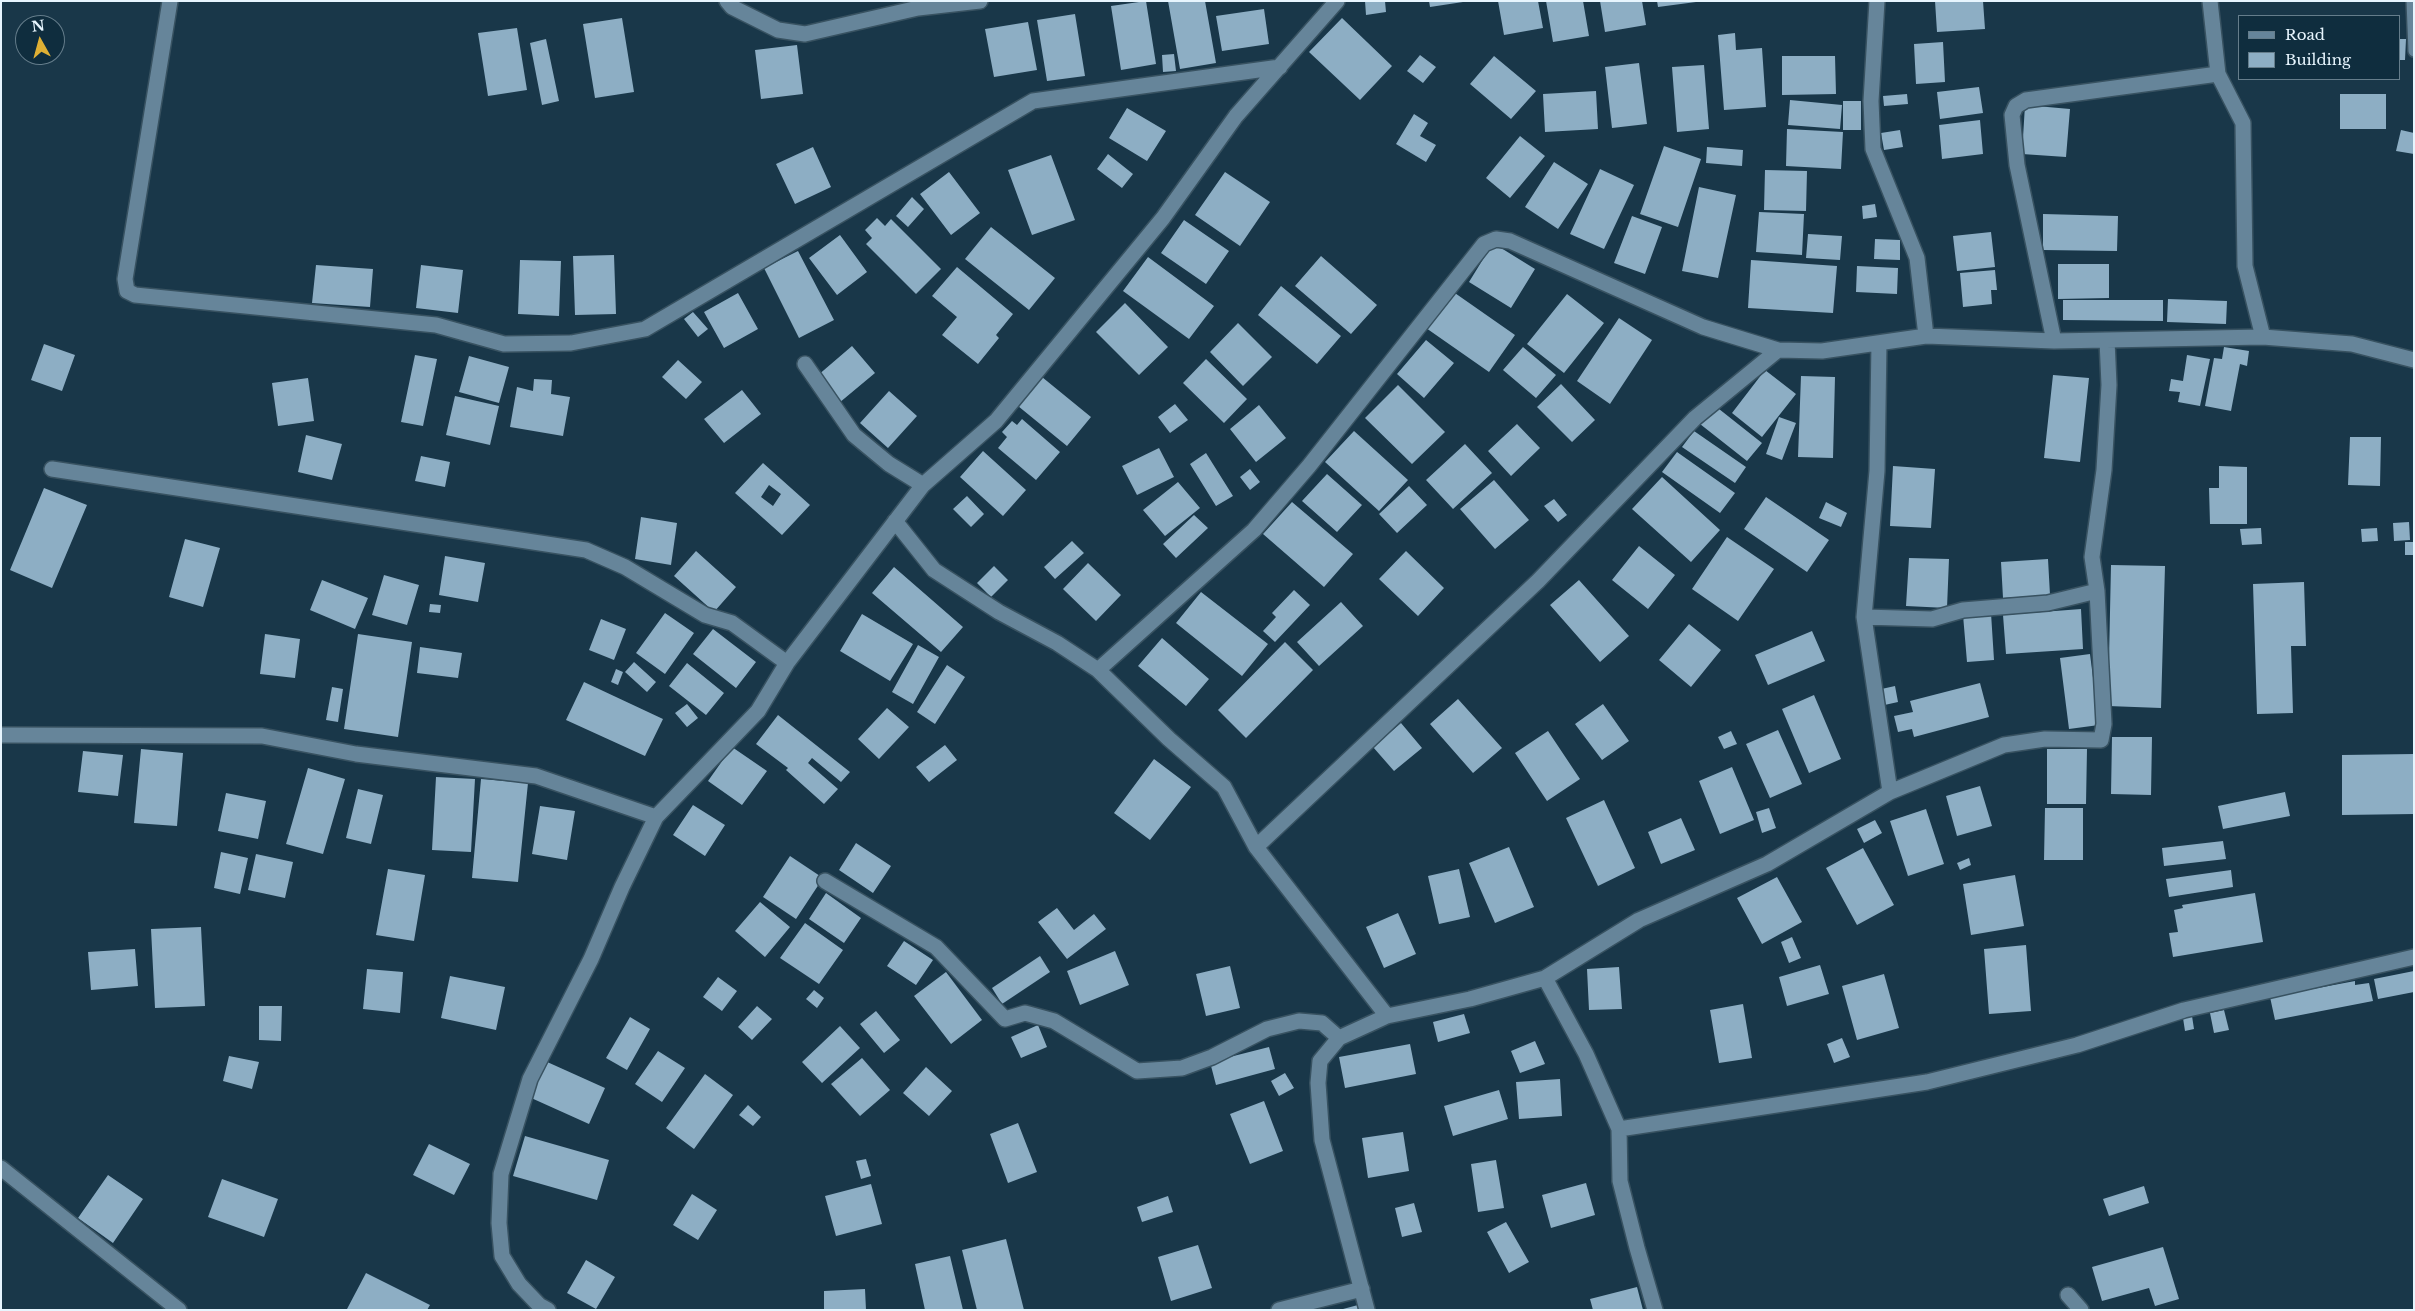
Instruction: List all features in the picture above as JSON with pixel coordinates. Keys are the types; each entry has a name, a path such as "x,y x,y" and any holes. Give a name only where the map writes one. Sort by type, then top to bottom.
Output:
{"street":[{"path":"170,1 125,279 127,291 135,295 436,324 504,344 571,343 644,330 1033,101 1280,67"},
{"path":"727,1 732,7 778,30 806,34 917,4 980,1"},
{"path":"548,1310 539,1305 519,1284 502,1256 499,1223 501,1174 530,1079 591,959 622,887 656,817 758,712 787,663 922,485 996,421 1163,218 1236,116 1337,1"},
{"path":"1878,1 1871,101 1874,149 1917,258 1926,336"},
{"path":"2210,1 2218,74 2244,123 2245,266 2263,337"},
{"path":"2054,341 2017,165 2012,115 2016,106 2026,100 2218,74"},
{"path":"1098,670 1254,530 1309,466 1484,244 1496,239 1510,241 1703,327 1778,350 1822,351 1926,336 2054,341 2263,337 2352,344 2414,360"},
{"path":"1367,1310 1322,1140 1318,1083 1320,1061 1339,1038 1387,1016 1470,999 1545,978 1639,920 1767,864 1890,792 2004,745 2045,740 2101,740 2104,724 2097,591 2092,557 2104,470 2109,385 2107,340"},
{"path":"1879,343 1877,471 1864,617 1890,792"},
{"path":"1256,847 1538,581 1695,418 1778,350"},
{"path":"806,364 854,435 890,464 922,485"},
{"path":"52,469 586,550 624,566 705,615 732,623 787,663"},
{"path":"895,522 934,570 1000,612 1057,643 1098,670 1169,739 1224,787 1256,847 1387,1016"},
{"path":"1864,617 1932,619 1963,610 2048,603 2097,591"},
{"path":"1,735 262,736 356,754 536,776 656,817"},
{"path":"825,881 936,948 1005,1019 1025,1013 1054,1021 1137,1071 1182,1068 1212,1057 1267,1029 1299,1021 1322,1023 1339,1038"},
{"path":"1619,1130 1927,1082 2077,1044 2184,1010 2414,957"},
{"path":"1545,978 1586,1054 1619,1130 1620,1181 1636,1248 1655,1310"},
{"path":"1,1168 179,1310"},
{"path":"1279,1310 1362,1289"},
{"path":"2068,1295 2081,1310"}],"lane":[{"path":"2412,1 2414,51"}],"building":[{"path":"1146,1 1156,64 1121,70 1111,6"},
{"path":"1168,1 1205,1 1216,63 1180,69"},
{"path":"1365,1 1385,1 1386,12 1366,15"},
{"path":"1429,1 1463,1 1463,2 1430,7"},
{"path":"1498,1 1538,1 1543,28 1504,35"},
{"path":"1546,1 1583,1 1589,36 1553,42"},
{"path":"1600,1 1642,1 1646,25 1605,32"},
{"path":"1657,1 1696,1 1696,2 1658,7"},
{"path":"1935,1 1983,1 1985,29 1937,32"},
{"path":"1264,9 1269,44 1222,51 1216,16"},
{"path":"1075,14 1085,76 1047,81 1037,20"},
{"path":"622,18 634,92 595,98 583,24"},
{"path":"1342,18 1392,66 1360,100 1309,52"},
{"path":"1028,22 1037,70 994,77 985,29"},
{"path":"517,28 527,90 488,96 478,33"},
{"path":"1735,33 1736,50 1762,48 1766,107 1724,110 1718,35"},
{"path":"546,39 559,101 542,105 530,43"},
{"path":"2400,39 2406,39 2405,60 2400,60"},
{"path":"1943,42 1945,82 1916,84 1914,44"},
{"path":"797,45 803,94 761,99 755,50"},
{"path":"1174,54 1176,71 1163,72 1162,55"},
{"path":"1420,55 1436,67 1423,83 1407,71"},
{"path":"1494,56 1536,91 1511,119 1470,84"},
{"path":"1782,56 1835,56 1836,94 1782,95"},
{"path":"1639,63 1647,124 1612,128 1605,67"},
{"path":"1704,65 1709,129 1677,132 1672,67"},
{"path":"1979,87 1983,113 1940,119 1937,92"},
{"path":"1596,91 1598,129 1545,132 1543,94"},
{"path":"1907,94 1908,104 1884,106 1883,96"},
{"path":"2340,94 2386,94 2386,129 2340,129"},
{"path":"1790,100 1842,105 1840,129 1788,125"},
{"path":"1843,101 1861,101 1861,130 1843,130"},
{"path":"2025,105 2070,109 2066,157 2022,154"},
{"path":"1127,108 1166,131 1147,161 1109,138"},
{"path":"1414,114 1428,123 1420,136 1436,145 1426,162 1396,144"},
{"path":"1980,120 1983,154 1942,159 1939,125"},
{"path":"1787,129 1843,132 1841,169 1786,166"},
{"path":"1900,130 1903,147 1884,150 1881,133"},
{"path":"2401,130 2414,133 2414,154 2396,151"},
{"path":"1520,136 1545,156 1510,198 1486,178"},
{"path":"1664,146 1701,159 1678,227 1640,214"},
{"path":"813,147 831,187 795,204 776,164"},
{"path":"1707,147 1743,150 1742,166 1706,163"},
{"path":"1108,154 1133,174 1122,188 1097,169"},
{"path":"1051,155 1075,220 1032,235 1008,170"},
{"path":"1554,162 1588,184 1558,229 1525,207"},
{"path":"1600,169 1634,185 1604,249 1570,234"},
{"path":"1765,170 1807,171 1806,211 1764,210"},
{"path":"949,172 980,213 951,235 920,194"},
{"path":"1225,172 1270,202 1240,246 1195,215"},
{"path":"1699,187 1736,195 1718,278 1682,271"},
{"path":"912,197 924,209 908,227 896,216"},
{"path":"1875,204 1877,217 1863,219 1862,206"},
{"path":"1759,212 1804,214 1802,255 1756,252"},
{"path":"2043,214 2118,216 2117,251 2043,250"},
{"path":"1632,216 1662,227 1645,274 1614,263"},
{"path":"877,218 885,226 891,219 941,269 916,294 866,244 872,238 865,230"},
{"path":"1184,220 1229,251 1206,284 1161,253"},
{"path":"991,227 1055,278 1029,310 965,259"},
{"path":"1991,232 1995,267 1957,271 1953,236"},
{"path":"1808,234 1842,236 1840,260 1806,258"},
{"path":"840,235 867,272 837,295 809,258"},
{"path":"1875,239 1900,240 1900,260 1874,259"},
{"path":"1493,243 1535,269 1511,308 1469,282"},
{"path":"798,251 834,320 799,338 764,268"},
{"path":"614,255 616,314 575,315 573,256"},
{"path":"1321,256 1377,305 1351,334 1295,286"},
{"path":"1148,257 1214,306 1189,339 1123,291"},
{"path":"520,260 561,261 559,316 518,314"},
{"path":"1751,260 1837,266 1833,313 1748,308"},
{"path":"2058,264 2109,264 2109,298 2058,299"},
{"path":"316,265 373,269 370,307 312,303"},
{"path":"421,265 463,270 458,313 416,308"},
{"path":"1857,266 1898,268 1897,294 1856,292"},
{"path":"957,267 1013,314 996,335 999,338 978,364 942,335 957,317 932,296"},
{"path":"1995,270 1997,290 1991,290 1992,304 1963,307 1960,273"},
{"path":"1281,286 1341,336 1317,364 1258,315"},
{"path":"1452,291 1515,335 1489,372 1426,328"},
{"path":"738,293 758,329 724,348 704,312"},
{"path":"1567,294 1604,323 1564,373 1527,344"},
{"path":"2168,299 2227,301 2226,324 2167,322"},
{"path":"2063,300 2163,300 2163,321 2063,320"},
{"path":"1125,303 1168,347 1139,375 1096,332"},
{"path":"693,312 708,329 698,337 684,319"},
{"path":"1619,318 1652,340 1610,404 1577,381"},
{"path":"1238,323 1272,357 1243,386 1210,352"},
{"path":"1426,340 1454,363 1424,398 1397,374"},
{"path":"44,344 75,355 62,391 31,380"},
{"path":"852,346 875,373 839,403 817,376"},
{"path":"1523,347 1556,375 1536,398 1503,370"},
{"path":"2224,347 2249,351 2247,366 2240,364 2231,411 2205,406 2214,358 2222,359"},
{"path":"415,355 437,359 423,426 401,422"},
{"path":"2187,355 2210,359 2200,406 2178,402 2180,392 2169,391 2171,379 2183,381"},
{"path":"469,356 509,367 499,403 459,392"},
{"path":"1206,359 1247,399 1224,423 1183,383"},
{"path":"678,360 702,382 686,399 662,377"},
{"path":"1765,370 1796,394 1762,437 1732,413"},
{"path":"2053,375 2089,378 2080,462 2044,458"},
{"path":"1801,376 1835,377 1833,458 1798,457"},
{"path":"1042,377 1091,417 1067,446 1018,406"},
{"path":"308,378 314,421 278,426 272,383"},
{"path":"534,379 552,380 551,394 570,397 563,436 510,427 517,387 533,391"},
{"path":"1561,384 1595,420 1572,442 1537,407"},
{"path":"1398,385 1445,432 1412,464 1365,418"},
{"path":"742,390 761,414 724,443 704,419"},
{"path":"889,391 917,416 888,448 860,423"},
{"path":"455,396 499,406 490,445 446,435"},
{"path":"1175,404 1188,420 1170,433 1158,417"},
{"path":"1259,405 1286,438 1256,462 1230,429"},
{"path":"1714,405 1762,443 1747,461 1700,424"},
{"path":"1779,417 1796,423 1782,460 1766,454"},
{"path":"1022,419 1060,452 1036,480 998,448 1007,437 1002,432 1012,421 1017,425"},
{"path":"1517,424 1540,448 1511,476 1488,451"},
{"path":"1354,431 1408,480 1379,511 1325,462"},
{"path":"1694,431 1746,467 1735,483 1682,447"},
{"path":"306,435 342,444 332,480 298,472"},
{"path":"2350,437 2381,437 2380,486 2348,485"},
{"path":"1465,444 1492,473 1453,509 1426,480"},
{"path":"1159,448 1174,477 1137,495 1122,466"},
{"path":"983,451 1026,490 1003,516 960,477"},
{"path":"1677,452 1735,493 1720,513 1662,472"},
{"path":"1206,453 1233,496 1216,506 1190,464"},
{"path":"421,456 450,462 445,487 415,481"},
{"path":"763,463 810,505 782,535 735,493","holes":["769,485 781,494 773,506 761,497"]},
{"path":"1893,466 1935,469 1931,528 1890,526"},
{"path":"2219,466 2247,467 2247,524 2210,524 2209,488 2219,488"},
{"path":"1250,469 1260,482 1250,490 1240,477"},
{"path":"1327,474 1362,505 1337,532 1302,501"},
{"path":"1662,477 1720,530 1691,562 1632,509"},
{"path":"1494,480 1529,520 1495,549 1460,509"},
{"path":"1178,482 1200,508 1165,536 1143,510"},
{"path":"1409,486 1427,505 1397,533 1379,514"},
{"path":"44,488 87,505 52,588 10,570"},
{"path":"967,496 984,514 971,527 953,509"},
{"path":"1766,497 1829,540 1807,572 1744,529"},
{"path":"1554,499 1567,515 1558,522 1544,506"},
{"path":"1292,502 1353,554 1324,587 1263,534"},
{"path":"1826,502 1847,513 1841,527 1819,518"},
{"path":"1194,515 1208,528 1176,558 1163,544"},
{"path":"641,517 677,523 671,565 635,559"},
{"path":"2409,522 2410,540 2394,541 2393,523"},
{"path":"2261,528 2262,544 2242,545 2240,529"},
{"path":"2377,528 2378,541 2362,542 2361,529"},
{"path":"1727,537 1774,569 1738,621 1692,589"},
{"path":"185,539 220,548 203,607 169,597"},
{"path":"1072,541 1084,553 1055,579 1044,567"},
{"path":"2405,542 2414,542 2414,555 2405,555"},
{"path":"1639,546 1675,575 1648,609 1612,580"},
{"path":"696,551 736,587 714,612 674,576"},
{"path":"1406,551 1444,588 1418,616 1379,579"},
{"path":"445,556 485,563 478,602 439,595"},
{"path":"1909,558 1949,559 1947,608 1906,606"},
{"path":"2048,559 2050,595 2003,598 2001,562"},
{"path":"1088,563 1121,595 1096,621 1063,589"},
{"path":"2111,565 2165,566 2161,708 2108,706"},
{"path":"994,566 1008,580 991,597 977,583"},
{"path":"894,567 963,627 941,652 872,593"},
{"path":"384,575 419,585 407,625 372,615"},
{"path":"322,580 368,598 355,629 310,610"},
{"path":"1579,580 1629,636 1600,662 1550,605"},
{"path":"2304,582 2306,646 2291,646 2293,713 2257,714 2253,584"},
{"path":"1294,590 1310,605 1275,642 1263,631 1276,617 1272,613"},
{"path":"1201,592 1268,644 1242,676 1176,623"},
{"path":"1341,602 1363,626 1319,666 1297,642"},
{"path":"430,604 441,605 440,613 429,612"},
{"path":"2081,609 2083,649 2006,654 2003,615"},
{"path":"665,613 694,633 665,674 636,653"},
{"path":"1991,613 1994,660 1967,662 1963,615"},
{"path":"862,614 913,644 890,681 840,651"},
{"path":"601,619 626,629 614,660 589,650"},
{"path":"1689,624 1721,650 1691,687 1659,660"},
{"path":"713,629 756,662 736,688 693,654"},
{"path":"1812,631 1825,661 1768,685 1755,655"},
{"path":"265,634 300,639 295,678 260,674"},
{"path":"358,634 412,642 398,737 344,729"},
{"path":"1162,638 1209,679 1186,706 1138,666"},
{"path":"1285,642 1313,670 1246,738 1218,710"},
{"path":"918,645 939,657 913,704 892,692"},
{"path":"420,647 462,653 458,678 417,673"},
{"path":"2090,654 2099,725 2069,729 2060,658"},
{"path":"634,662 656,682 647,692 625,672"},
{"path":"687,663 724,693 706,715 669,686"},
{"path":"947,665 965,677 935,724 917,712"},
{"path":"616,669 623,672 618,685 611,682"},
{"path":"584,682 663,719 645,756 566,720"},
{"path":"1980,683 1989,717 1914,737 1912,729 1898,732 1894,716 1913,712 1910,701"},
{"path":"1895,686 1898,702 1880,706 1877,690"},
{"path":"332,687 343,689 338,722 326,720"},
{"path":"1814,695 1841,759 1809,773 1782,709"},
{"path":"1458,699 1502,748 1473,773 1430,724"},
{"path":"687,704 698,718 687,727 675,713"},
{"path":"1603,704 1629,741 1602,760 1575,724"},
{"path":"887,708 909,727 879,759 858,739"},
{"path":"778,715 850,772 841,782 812,758 808,763 838,789 824,804 786,770 788,768 756,744"},
{"path":"1401,723 1422,748 1394,771 1373,747"},
{"path":"1778,730 1802,784 1770,798 1746,744"},
{"path":"1548,731 1580,779 1547,801 1515,753"},
{"path":"1731,731 1737,744 1724,749 1718,737"},
{"path":"2112,737 2152,737 2151,795 2111,794"},
{"path":"945,745 957,760 929,782 916,767"},
{"path":"732,747 767,771 742,805 708,781"},
{"path":"141,749 183,753 177,826 134,823"},
{"path":"2047,749 2087,749 2086,804 2047,804"},
{"path":"83,751 123,755 118,796 78,792"},
{"path":"2414,754 2414,814 2342,815 2342,755"},
{"path":"1154,759 1191,787 1150,840 1114,813"},
{"path":"1732,767 1754,820 1720,834 1699,781"},
{"path":"308,768 345,779 323,854 286,844"},
{"path":"436,777 475,779 471,852 432,850"},
{"path":"481,779 528,783 518,882 472,878"},
{"path":"1980,786 1992,826 1957,836 1946,796"},
{"path":"358,789 383,795 371,844 346,838"},
{"path":"2285,792 2290,816 2223,829 2218,806"},
{"path":"226,793 266,801 258,839 218,831"},
{"path":"1604,800 1635,868 1598,886 1566,818"},
{"path":"693,805 725,825 705,856 673,835"},
{"path":"540,806 575,811 567,860 532,854"},
{"path":"1769,808 1776,828 1762,833 1756,812"},
{"path":"2045,808 2083,808 2083,860 2044,860"},
{"path":"1926,809 1944,864 1908,876 1890,821"},
{"path":"1681,818 1695,850 1661,864 1648,832"},
{"path":"1875,820 1882,833 1864,843 1857,829"},
{"path":"2223,841 2226,859 2164,866 2162,848"},
{"path":"856,843 891,866 873,893 839,870"},
{"path":"1509,847 1534,907 1495,923 1469,863"},
{"path":"1863,848 1894,905 1857,925 1826,868"},
{"path":"221,852 248,858 240,894 214,888"},
{"path":"256,854 293,862 285,898 248,890"},
{"path":"790,856 823,878 796,919 763,897"},
{"path":"1969,858 1971,865 1960,870 1957,863"},
{"path":"388,869 425,875 414,941 376,935"},
{"path":"1459,869 1470,917 1439,924 1428,876"},
{"path":"2231,870 2233,887 2169,897 2166,879"},
{"path":"2015,875 2024,926 1971,935 1963,884"},
{"path":"1777,877 1802,922 1762,944 1737,898"},
{"path":"826,893 861,918 844,943 809,919"},
{"path":"2255,893 2263,942 2173,957 2169,933 2178,932 2174,910 2183,908 2182,905"},
{"path":"760,902 790,927 765,957 735,931"},
{"path":"1057,908 1074,930 1094,914 1106,929 1067,959 1038,922"},
{"path":"1398,913 1416,954 1384,968 1366,927"},
{"path":"805,923 843,950 819,984 780,958"},
{"path":"201,927 205,1006 155,1008 151,929"},
{"path":"1792,937 1801,958 1789,963 1781,942"},
{"path":"904,941 933,960 916,985 887,966"},
{"path":"2026,945 2031,1011 1989,1014 1984,949"},
{"path":"135,949 138,986 91,990 88,952"},
{"path":"1115,951 1129,985 1080,1005 1067,971"},
{"path":"1040,956 1050,972 1002,1004 992,988"},
{"path":"1820,965 1829,994 1787,1006 1779,977"},
{"path":"1230,966 1240,1008 1206,1016 1196,974"},
{"path":"1619,967 1622,1009 1589,1010 1587,969"},
{"path":"367,969 403,972 400,1013 363,1009"},
{"path":"2414,971 2414,992 2378,999 2374,979"},
{"path":"946,972 982,1020 951,1044 914,996"},
{"path":"1884,974 1899,1028 1857,1040 1842,986"},
{"path":"450,976 505,987 496,1030 441,1018"},
{"path":"718,977 737,991 722,1011 703,997"},
{"path":"2355,981 2355,985 2369,983 2373,1001 2275,1020 2270,997"},
{"path":"814,990 824,998 817,1008 806,999"},
{"path":"1743,1004 1752,1058 1719,1063 1710,1010"},
{"path":"259,1006 282,1006 281,1041 259,1040"},
{"path":"757,1006 772,1019 752,1040 738,1027"},
{"path":"2224,1010 2229,1030 2214,1033 2210,1013"},
{"path":"876,1011 900,1040 884,1053 860,1024"},
{"path":"1464,1014 1470,1033 1438,1042 1433,1022"},
{"path":"2192,1016 2194,1029 2185,1031 2183,1018"},
{"path":"630,1017 650,1029 627,1070 606,1058"},
{"path":"1038,1025 1047,1047 1021,1058 1011,1037"},
{"path":"840,1026 860,1048 822,1083 802,1062"},
{"path":"1842,1038 1850,1057 1834,1063 1827,1044"},
{"path":"1535,1041 1545,1064 1520,1073 1511,1051"},
{"path":"1410,1044 1416,1074 1345,1088 1339,1057"},
{"path":"1269,1047 1275,1069 1216,1085 1210,1062"},
{"path":"658,1051 685,1068 662,1102 635,1084"},
{"path":"229,1056 259,1062 252,1089 223,1081"},
{"path":"862,1058 890,1090 860,1116 831,1084"},
{"path":"545,1061 605,1088 589,1124 529,1097"},
{"path":"926,1067 952,1091 929,1116 903,1093"},
{"path":"1285,1073 1294,1088 1279,1096 1271,1081"},
{"path":"705,1074 733,1095 694,1149 666,1128"},
{"path":"1560,1079 1562,1116 1519,1119 1516,1082"},
{"path":"1499,1090 1508,1119 1453,1136 1444,1106"},
{"path":"1264,1101 1283,1151 1250,1164 1230,1114"},
{"path":"748,1105 761,1117 753,1126 739,1115"},
{"path":"1018,1123 1037,1172 1008,1183 990,1134"},
{"path":"1403,1132 1409,1171 1368,1178 1362,1138"},
{"path":"525,1136 609,1160 597,1200 513,1176"},
{"path":"429,1144 470,1164 454,1195 413,1175"},
{"path":"866,1159 871,1176 861,1179 856,1161"},
{"path":"1496,1160 1504,1208 1478,1212 1471,1164"},
{"path":"108,1175 143,1199 113,1243 78,1218"},
{"path":"222,1179 278,1199 264,1237 208,1217"},
{"path":"1586,1183 1595,1215 1551,1228 1542,1195"},
{"path":"871,1184 882,1224 836,1236 825,1196"},
{"path":"2144,1186 2149,1203 2109,1216 2103,1199"},
{"path":"692,1194 717,1210 698,1240 673,1225"},
{"path":"1168,1196 1173,1212 1142,1222 1137,1207"},
{"path":"1414,1203 1422,1232 1402,1237 1395,1208"},
{"path":"1506,1222 1529,1262 1509,1273 1487,1232"},
{"path":"1006,1239 1024,1310 977,1310 962,1250"},
{"path":"1198,1245 1212,1288 1171,1301 1158,1257"},
{"path":"2163,1247 2179,1299 2155,1306 2149,1288 2102,1301 2092,1267"},
{"path":"950,1256 963,1310 925,1310 915,1264"},
{"path":"586,1260 615,1277 596,1309 567,1293"},
{"path":"366,1273 430,1305 427,1310 347,1309"},
{"path":"1637,1287 1643,1310 1593,1310 1590,1299"},
{"path":"865,1289 866,1310 824,1310 824,1291"},
{"path":"1358,1305 1360,1310 1343,1310 1343,1309"}]}
